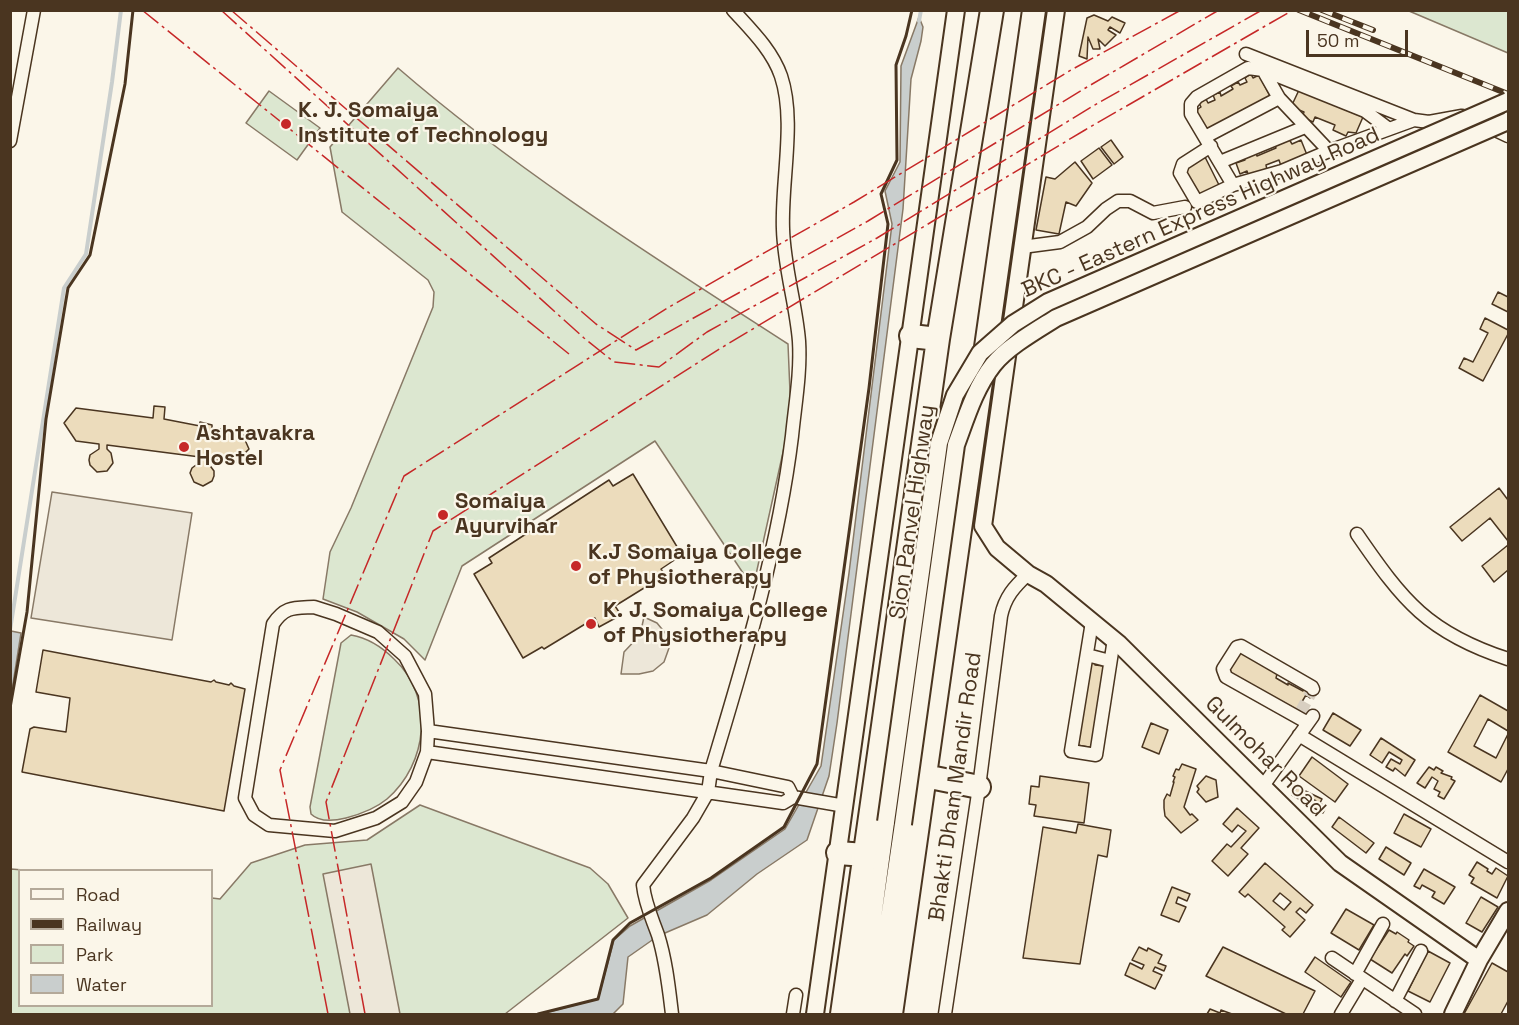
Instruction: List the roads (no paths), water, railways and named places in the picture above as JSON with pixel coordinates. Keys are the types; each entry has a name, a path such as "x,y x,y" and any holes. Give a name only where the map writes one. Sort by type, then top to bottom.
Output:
{"highway":[{"name":"Sion Panvel Highway","path":"842,1014 938,339 992,10"},
{"path":"891,1014 1034,10"},
{"path":"910,336 938,339"},
{"path":"925,776 979,787"},
{"path":"838,853 865,855"}],"main road":[{"path":"815,1014 838,853 837,805 910,336 956,10"},
{"name":"Gulmohar Road","path":"1056,10 983,526 997,548 1114,639 1340,863 1479,960"},
{"name":"BKC - Eastern Express Highway Road","path":"860,1014 939,443 955,395 980,352 1013,324 1048,302 1509,101"},
{"name":"BKC - Eastern Express Highway Road","path":"875,1014 957,445 972,402 993,364 1024,339 1056,318 1509,120"},
{"path":"1453,1014 1479,960 1509,911"}],"street":[{"path":"10,141 34,10"},
{"path":"672,1014 658,936 643,885 693,818 708,792 711,771 757,617 787,472 798,386 799,342 783,233 782,203 788,113 781,75 763,42 733,10"},
{"path":"1246,54 1414,120 1429,122 1466,115 1509,136"},
{"path":"1233,185 1191,114 1191,105 1197,97 1248,68 1263,70 1365,111 1389,129"},
{"path":"1263,70 1279,98 1329,151"},
{"path":"1279,98 1208,142 1182,164 1180,173 1194,201 1200,202 1233,185 1282,171 1414,120"},
{"path":"1220,162 1305,127"},
{"path":"1022,247 1060,242 1087,227 1118,201 1130,201 1153,213 1185,207"},
{"path":"1357,534 1394,586 1421,615 1452,636 1474,647 1509,659"},
{"name":"Bhakti Dham Mandir Road","path":"945,1014 1003,606 1012,588 1029,574"},
{"path":"314,607 336,614 378,632 405,656 425,694 428,731 427,752 416,783 402,801 376,818 335,831 269,825 254,815 245,798 273,624 279,614 291,608 314,607"},
{"path":"1092,622 1071,752 1096,755 1114,639"},
{"path":"1263,786 1299,735 1304,717 1226,676 1223,669 1237,647 1241,646 1313,689"},
{"path":"1086,655 1110,661"},
{"path":"428,731 711,771 788,787 796,798"},
{"path":"1299,735 1509,862"},
{"path":"427,752 783,803 796,798 837,805"},
{"path":"1341,1014 1383,924"},
{"path":"1395,1001 1421,951"},
{"path":"1332,958 1415,1014"},
{"path":"794,1014 796,995"}],"water":[{"path":"919,17 923,27 911,79 903,209 837,723 829,776 807,840 757,874 707,915 658,936 628,957 623,1004 613,1014 541,1014 598,999 614,940 630,926 711,880 785,829 821,766 849,573 892,224 885,191 900,162 901,66"},
{"path":"10,631 21,633 11,696"}],"waterway":[{"path":"10,630 64,288 86,254 121,10"},
{"path":"919,21 921,10"}],"tunnel":[{"path":"1300,713 1313,689"}],"railway":[{"path":"1299,10 1508,94"},
{"path":"1322,10 1373,30"}],"place":[{"name":"K. J. Somaiya Institute of Technology","path":"286,124"},
{"name":"Ashtavakra Hostel","path":"184,447"},
{"name":"Somaiya Ayurvihar","path":"443,515"},
{"name":"K.J Somaiya College of Physiotherapy","path":"576,566"},
{"name":"K. J. Somaiya College of Physiotherapy","path":"591,624"}]}
